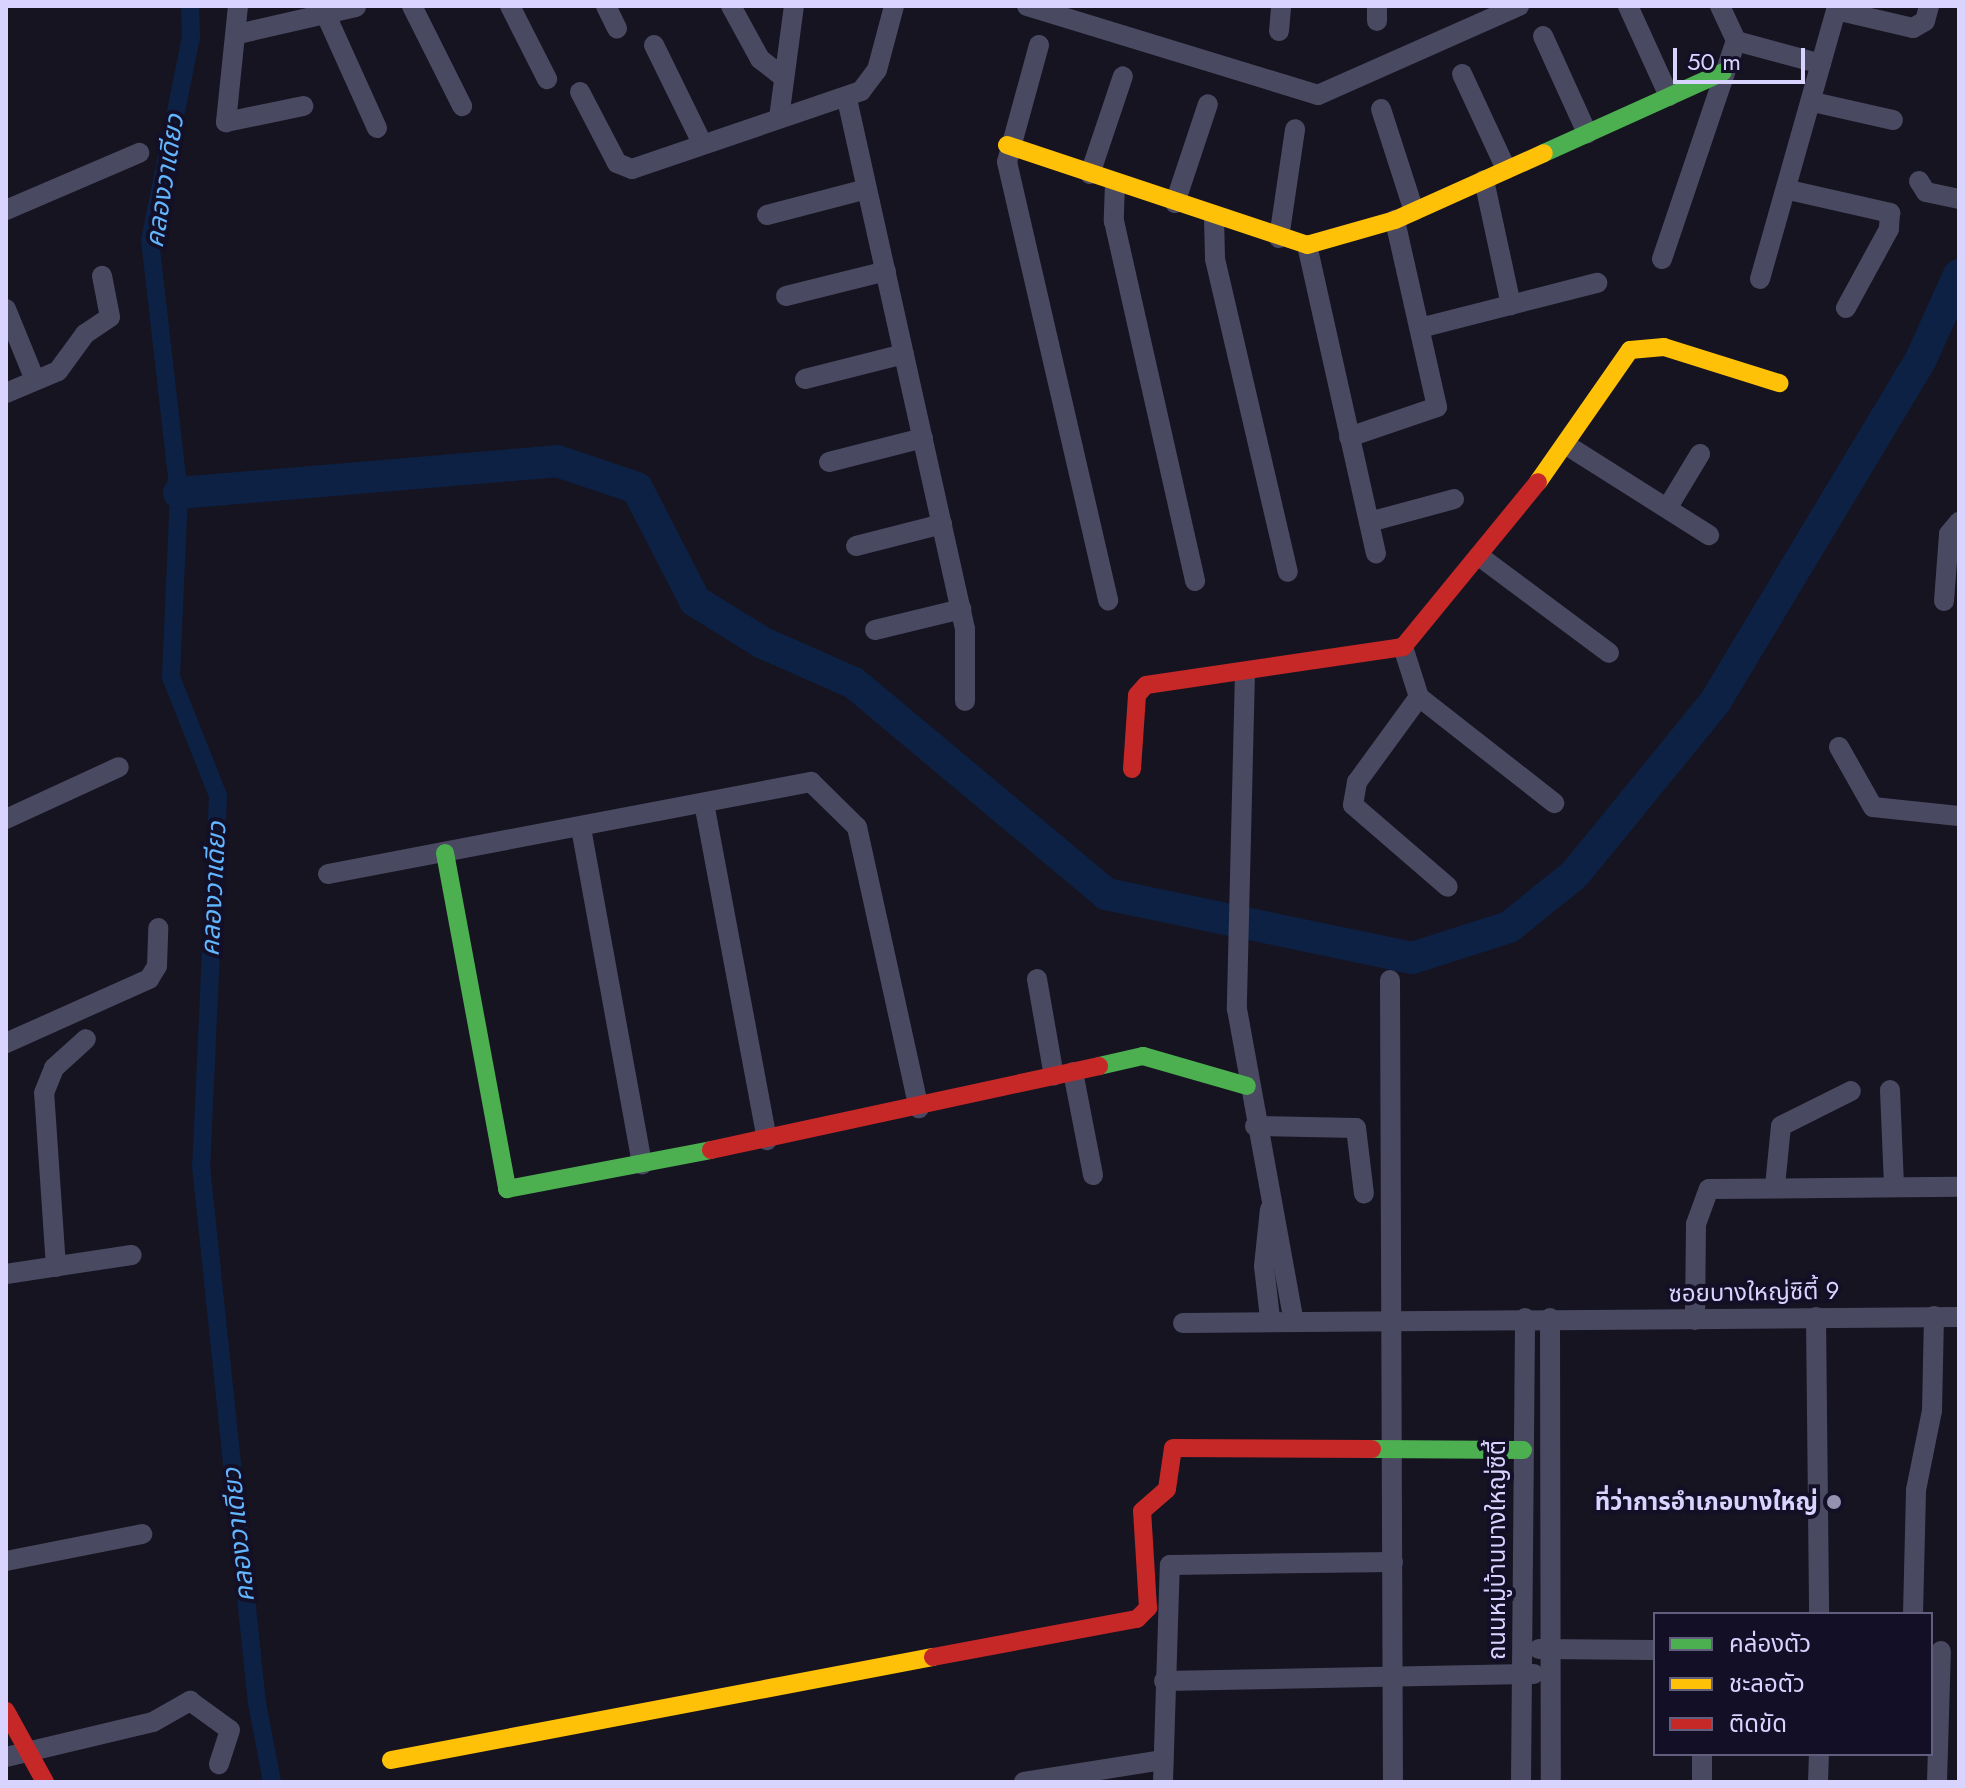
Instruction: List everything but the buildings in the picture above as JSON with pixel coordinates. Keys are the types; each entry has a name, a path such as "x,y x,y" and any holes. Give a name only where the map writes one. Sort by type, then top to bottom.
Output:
{"main road":[{"path":"1007,145 1214,217 1307,245 1395,220 1723,72"},
{"path":"1132,769 1141,689 1403,647 1568,446 1638,346 1779,383"},
{"path":"445,853 507,1189 767,1140 1143,1056 1247,1086"},
{"path":"391,1760 1137,1619 1148,1608 1142,1511 1167,1489 1173,1448 1523,1450"},
{"path":"6,1711 45,1782"}],"street":[{"path":"238,6 238,34 226,122 303,106"},
{"path":"412,6 462,106"},
{"path":"510,6 547,79"},
{"path":"606,6 617,29"},
{"path":"731,6 760,59 783,77"},
{"path":"779,118 794,6"},
{"path":"580,92 626,169 779,118 847,99 877,70 894,6"},
{"path":"1027,6 1318,95 1519,6"},
{"path":"1279,31 1281,6"},
{"path":"1628,6 1669,96"},
{"path":"1662,259 1736,41 1720,6"},
{"path":"1760,279 1789,190 1837,8 1913,28 1925,21 1929,6"},
{"path":"238,34 356,7"},
{"path":"326,15 377,128"},
{"path":"1543,36 1587,133"},
{"path":"1736,41 1821,64"},
{"path":"654,45 702,143"},
{"path":"1039,45 1007,145 1108,601"},
{"path":"1462,74 1506,169"},
{"path":"1090,174 1123,76"},
{"path":"847,99 961,609 965,701"},
{"path":"1813,102 1893,120"},
{"path":"1175,203 1208,104"},
{"path":"1381,109 1414,211"},
{"path":"1279,238 1295,129"},
{"path":"6,210 139,153"},
{"path":"1484,180 1511,305"},
{"path":"1919,181 1926,192 1959,199"},
{"path":"1115,183 1114,221 1195,581"},
{"path":"767,215 867,189"},
{"path":"1789,190 1890,213 1889,229 1846,308"},
{"path":"1214,217 1215,259 1288,572"},
{"path":"1349,437 1437,407 1395,220"},
{"path":"1307,245 1376,553"},
{"path":"786,296 886,271"},
{"path":"6,393 58,371 85,334 110,317 102,276"},
{"path":"1420,328 1597,283"},
{"path":"6,309 35,380"},
{"path":"805,379 904,354"},
{"path":"829,462 923,438"},
{"path":"1568,446 1709,535"},
{"path":"1668,507 1700,454"},
{"path":"1369,522 1454,499"},
{"path":"1944,601 1949,534 1959,522"},
{"path":"856,546 942,524"},
{"path":"1479,556 1609,653"},
{"path":"875,630 961,609"},
{"path":"1403,647 1419,697 1554,803"},
{"path":"1245,672 1235,961 1247,1086 1270,1209 1288,1267 1293,1318"},
{"path":"1419,697 1357,782 1353,805 1448,887"},
{"path":"1839,747 1873,807 1959,816"},
{"path":"6,819 119,767"},
{"path":"328,874 811,782 850,815 919,1108"},
{"path":"704,803 767,1140"},
{"path":"581,828 642,1165"},
{"path":"6,1043 149,979 157,966 158,928"},
{"path":"1037,979 1093,1175"},
{"path":"1390,980 1394,1318 1393,1782"},
{"path":"56,1267 44,1093 54,1068 86,1039"},
{"path":"1890,1090 1894,1186"},
{"path":"1775,1186 1781,1126 1851,1091"},
{"path":"1255,1126 1356,1128 1364,1194"},
{"path":"1695,1320 1696,1224 1704,1195 1723,1185 1959,1187"},
{"path":"1270,1209 1264,1266 1270,1318"},
{"path":"6,1274 132,1255"},
{"path":"1913,1612 1916,1490 1932,1411 1934,1316"},
{"path":"1816,1317 1819,1612"},
{"name":"ซอยบางใหญ่ซิตี้ 9","path":"1183,1323 1270,1318 1695,1320 1959,1317"},
{"name":"ถนนหมู่บ้านบางใหญ่ซิตี้","path":"1521,1782 1525,1318"},
{"path":"1550,1318 1551,1782"},
{"path":"6,1561 142,1534"},
{"path":"1163,1782 1170,1565 1393,1562"},
{"path":"1522,1648 1653,1650"},
{"path":"1937,1782 1944,1651"},
{"path":"1164,1681 1550,1674"},
{"path":"6,1757 153,1722 190,1701 230,1730 219,1764"},
{"path":"1702,1756 1702,1782"},
{"path":"1818,1782 1819,1756"},
{"path":"1024,1782 1163,1760"}],"waterway":[{"name":"คลองวาเดียว","path":"190,6 191,37 150,240 179,493 171,677 218,796 201,1166 257,1703 272,1782"},
{"path":"179,493 557,461 637,488 695,601 763,643 854,683 1106,894 1412,958 1509,927 1574,875 1715,702 1921,359 1959,275"}],"traffic: fast":[{"path":"1544,153 1723,72"},
{"path":"445,853 507,1189 711,1150"},
{"path":"1099,1066 1143,1056 1247,1086"},
{"path":"1372,1449 1523,1450"}],"traffic: slow":[{"path":"1007,145 1307,245 1395,220 1544,153"},
{"path":"1538,482 1630,350 1664,347 1779,383"},
{"path":"391,1760 933,1657"}],"traffic: jam":[{"path":"1132,769 1137,695 1146,685 1403,647 1538,482"},
{"path":"711,1150 1099,1066"},
{"path":"933,1657 1137,1619 1148,1608 1142,1511 1167,1489 1173,1448 1372,1449"},
{"path":"6,1711 45,1782"}],"place":[{"name":"ที่ว่าการอำเภอบางใหญ่","path":"1834,1502"}]}
